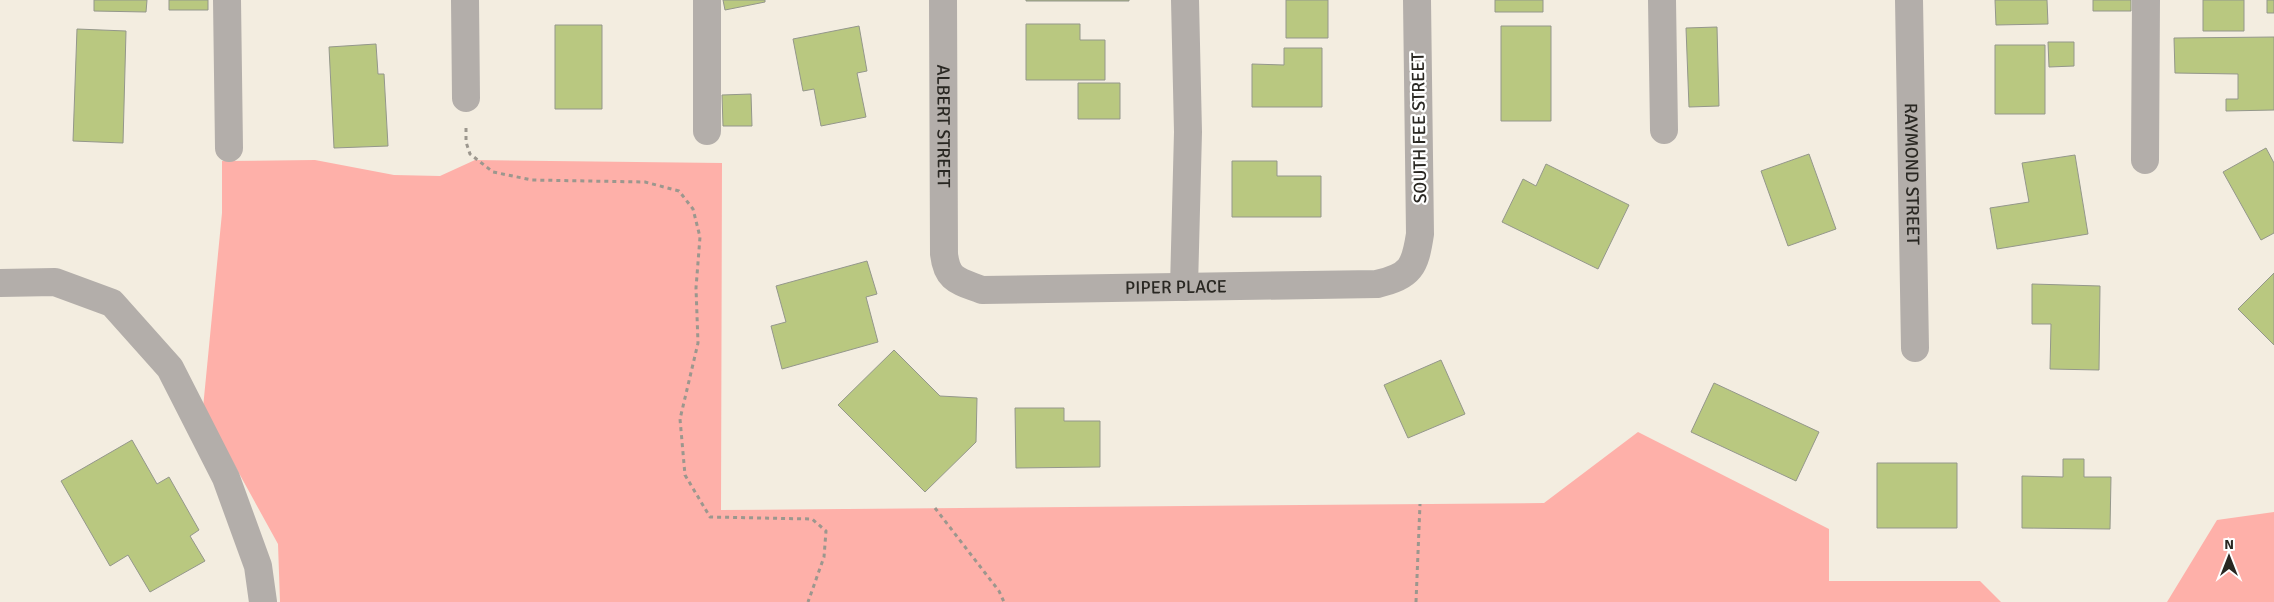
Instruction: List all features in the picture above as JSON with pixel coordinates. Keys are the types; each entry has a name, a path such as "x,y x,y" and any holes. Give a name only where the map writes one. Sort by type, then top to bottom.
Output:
{"street":[{"path":"227,0 229,148"},
{"path":"465,0 466,98"},
{"path":"707,0 707,131"},
{"name":"ALBERT STREET","path":"944,0 944,254"},
{"path":"1184,287 1188,132 1185,0"},
{"name":"SOUTH FEE STREET","path":"1417,0 1420,234 1417,256"},
{"path":"1662,0 1664,130"},
{"name":"RAYMOND STREET","path":"1909,0 1915,348"},
{"path":"2145,160 2146,0"},
{"name":"PIPER PLACE","path":"944,254 946,269 958,281 982,290 1377,284 1398,279 1410,268 1417,256"},
{"path":"0,283 55,282 112,303 170,368 226,478 258,566 263,602"}],"path":[{"path":"466,98 466,142 470,154 494,172 532,180 646,182 679,191 693,209 700,237 696,288 698,343 680,418 685,475 710,517 812,519 826,531 824,557 808,602"},
{"path":"1416,602 1420,504"},
{"path":"935,508 1000,591 1004,602"}],"shaded area":[{"path":"315,160 394,175 440,176 475,160 722,163 721,510 1544,503 1638,432 1829,529 1829,581 1980,581 2001,602 280,602 278,544 203,408 222,213 222,161"},
{"path":"2274,512 2274,602 2167,602 2217,520"}],"building":[{"path":"94,0 147,0 146,12 94,11"},
{"path":"169,0 208,0 208,10 169,10"},
{"path":"723,0 765,0 765,2 725,10"},
{"path":"1129,0 1129,1 1026,1"},
{"path":"1286,0 1328,0 1328,38 1286,38"},
{"path":"1495,0 1543,0 1543,12 1495,12"},
{"path":"1995,0 2047,0 2048,24 1996,25"},
{"path":"2093,0 2131,0 2131,11 2093,11"},
{"path":"2203,0 2244,0 2244,31 2203,31"},
{"path":"2267,0 2274,0 2274,13 2267,13"},
{"path":"1026,24 1080,24 1080,40 1105,40 1105,80 1026,80"},
{"path":"555,25 602,25 602,109 555,109"},
{"path":"859,26 867,71 857,73 866,117 821,126 814,89 803,91 793,39"},
{"path":"1501,26 1551,26 1551,121 1501,121"},
{"path":"1717,27 1719,106 1689,107 1686,28"},
{"path":"77,29 126,31 123,143 73,141"},
{"path":"2274,37 2274,110 2226,111 2226,99 2238,99 2238,74 2175,73 2174,38"},
{"path":"2048,42 2074,42 2074,66 2049,67"},
{"path":"376,44 378,74 384,74 388,146 334,148 329,47"},
{"path":"1995,45 2045,45 2045,114 1995,114"},
{"path":"1284,48 1322,48 1322,107 1252,107 1252,64 1284,65"},
{"path":"1078,83 1120,83 1120,119 1078,119"},
{"path":"751,94 752,126 723,126 722,95"},
{"path":"2266,148 2274,163 2274,233 2261,240 2223,172"},
{"path":"1809,154 1836,229 1788,246 1761,171"},
{"path":"2075,155 2088,234 1997,249 1990,208 2029,202 2022,163"},
{"path":"1232,161 1277,161 1277,176 1321,176 1321,217 1232,217"},
{"path":"1546,164 1629,205 1598,269 1502,222 1523,179 1536,186"},
{"path":"867,261 877,294 866,297 878,342 782,369 771,326 786,322 776,286"},
{"path":"2274,273 2274,345 2238,309"},
{"path":"2032,284 2100,286 2099,370 2050,369 2051,324 2032,324"},
{"path":"894,350 940,396 977,398 976,442 925,492 838,405"},
{"path":"1441,360 1465,414 1408,438 1384,385"},
{"path":"1714,383 1819,432 1796,481 1691,432"},
{"path":"1015,408 1064,408 1064,421 1100,421 1100,467 1016,468"},
{"path":"132,440 157,484 169,477 199,530 190,536 205,561 150,592 128,555 110,566 61,481"},
{"path":"2063,459 2084,459 2084,477 2111,477 2110,529 2022,528 2022,476 2063,477"},
{"path":"1877,463 1957,463 1957,528 1877,528"}]}
